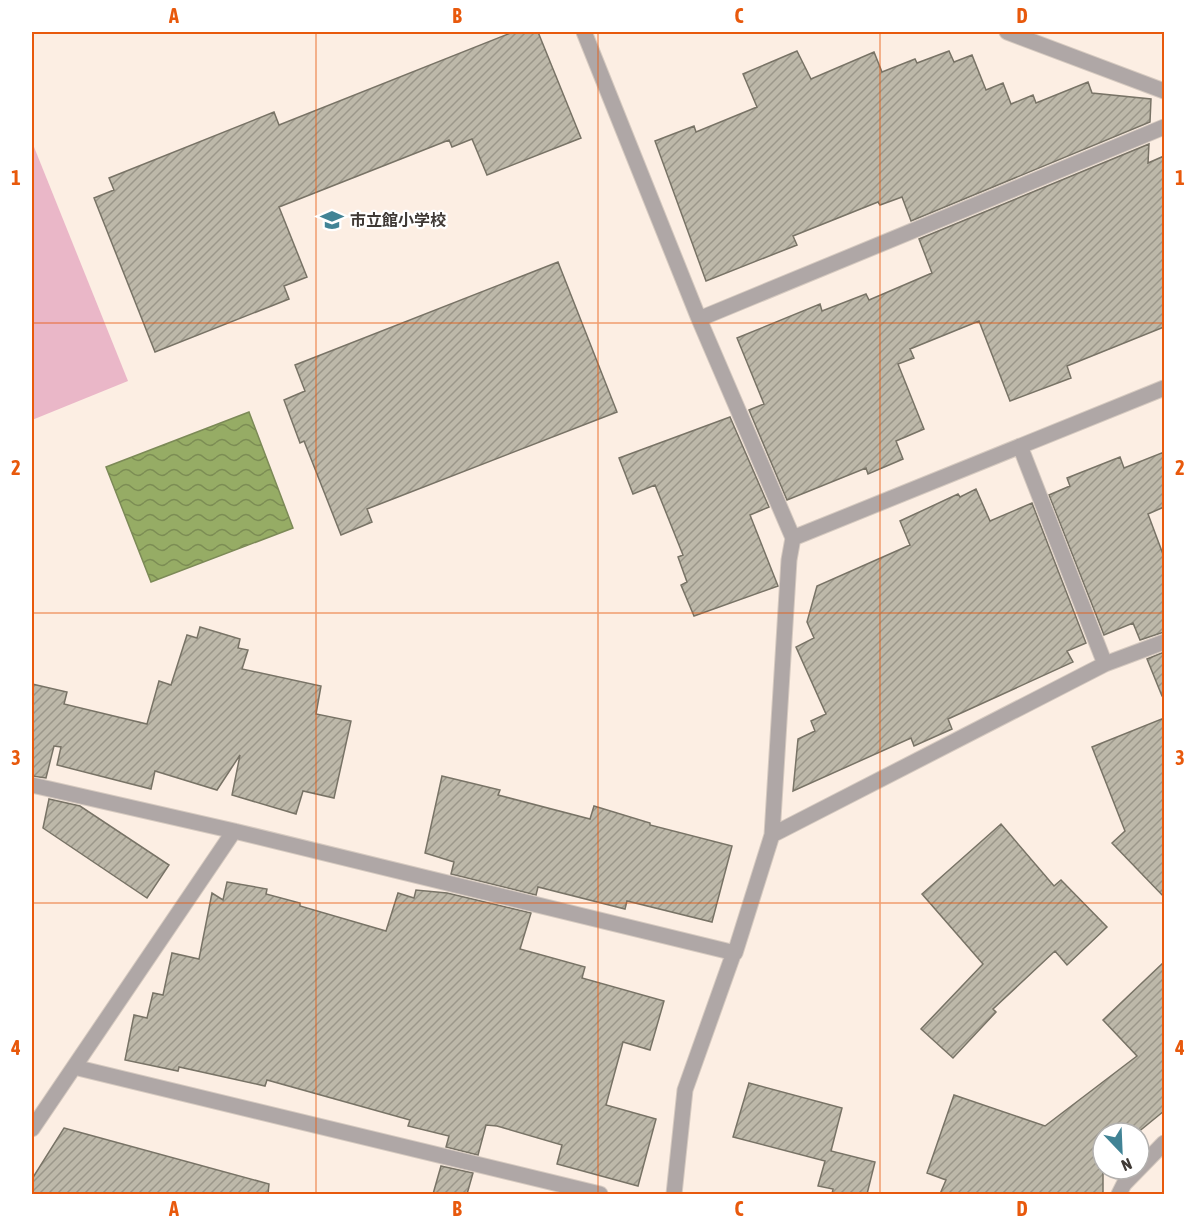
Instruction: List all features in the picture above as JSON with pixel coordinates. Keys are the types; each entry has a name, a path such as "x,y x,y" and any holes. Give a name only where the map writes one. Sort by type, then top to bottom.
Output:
{"street":[{"path":"584,32 699,319 793,538 789,560 772,835 733,955 685,1090 674,1194"},
{"path":"1007,32 1164,91"},
{"path":"699,319 1164,127"},
{"path":"793,538 1164,388"},
{"path":"1020,447 1105,664"},
{"path":"772,835 1105,664 1164,642"},
{"path":"32,785 234,831 733,955"},
{"path":"32,1129 234,831"},
{"path":"74,1067 600,1194"},
{"path":"1119,1194 1124,1184 1164,1143"}],"shaded area":[{"path":"32,142 128,381 32,420"}],"water":[{"path":"249,412 293,528 151,582 106,467"}],"building":[{"path":"513,32 538,32 581,138 487,175 472,139 452,147 449,140 279,207 307,277 284,286 289,299 155,352 94,198 114,190 109,178 274,112 279,125"},
{"path":"797,51 811,79 874,52 882,72 915,59 917,63 949,51 954,62 972,55 986,90 1003,83 1011,104 1033,95 1036,103 1088,82 1092,93 1151,99 1150,122 911,221 902,197 880,205 878,202 793,236 797,245 706,281 655,141 694,126 696,132 757,107 743,74"},
{"path":"1149,144 1148,163 1164,156 1164,327 1067,366 1071,378 1010,401 979,321 910,349 914,358 898,364 924,429 896,441 903,459 868,474 866,468 787,500 749,410 764,404 737,338 820,304 822,311 866,294 869,300 932,273 919,239"},
{"path":"558,262 617,412 367,509 372,522 341,535 304,441 300,443 284,400 305,391 295,365"},
{"path":"730,417 769,507 750,515 778,586 694,616 681,585 687,582 678,557 683,555 655,485 633,494 619,458"},
{"path":"1164,452 1164,507 1148,514 1164,557 1164,632 1140,640 1133,623 1104,635 1049,495 1070,486 1067,478 1120,457 1124,468"},
{"path":"976,489 990,521 1032,503 1086,643 1067,651 1073,662 948,719 952,729 914,746 911,738 793,791 798,739 815,731 811,721 826,714 796,647 814,638 807,622 817,586 910,545 900,521 958,494 960,497"},
{"path":"200,627 240,639 238,648 248,650 242,669 321,686 316,714 351,721 334,798 303,791 296,814 232,795 240,755 217,790 155,771 151,789 57,765 61,747 54,746 46,778 32,776 32,684 67,692 64,704 147,724 159,681 171,685 187,635 197,638"},
{"path":"1164,652 1164,696 1162,696 1147,659"},
{"path":"1164,718 1164,897 1112,843 1125,831 1092,747"},
{"path":"442,776 500,790 498,795 590,819 594,806 650,823 650,825 732,846 712,922 627,901 625,909 538,887 536,895 451,874 454,862 425,853"},
{"path":"49,799 80,806 169,865 147,898 43,828"},
{"path":"1001,824 1054,886 1061,880 1107,927 1067,965 1055,951 993,1009 996,1012 953,1058 921,1029 983,964 922,894"},
{"path":"227,882 267,889 266,894 300,903 300,906 386,931 398,893 414,898 416,890 447,893 531,913 520,949 585,967 582,978 664,1001 650,1050 623,1042 606,1105 656,1119 638,1186 557,1164 562,1145 497,1126 486,1125 478,1155 446,1147 449,1136 408,1126 410,1120 267,1080 265,1086 179,1067 178,1071 125,1060 134,1015 147,1018 153,993 163,995 172,953 199,959 212,893 223,900"},
{"path":"1164,962 1164,1111 1151,1122 1091,1121 1091,1181 1103,1181 1103,1194 940,1194 946,1180 927,1173 954,1095 1045,1126 1137,1056 1103,1020"},
{"path":"749,1083 842,1108 831,1151 875,1162 867,1194 832,1194 833,1189 818,1186 825,1161 733,1137"},
{"path":"64,1128 269,1184 268,1194 32,1194 32,1179"},
{"path":"441,1166 473,1173 467,1194 433,1194"}],"place":[{"name":"市立館小学校","path":"332,220"}]}
